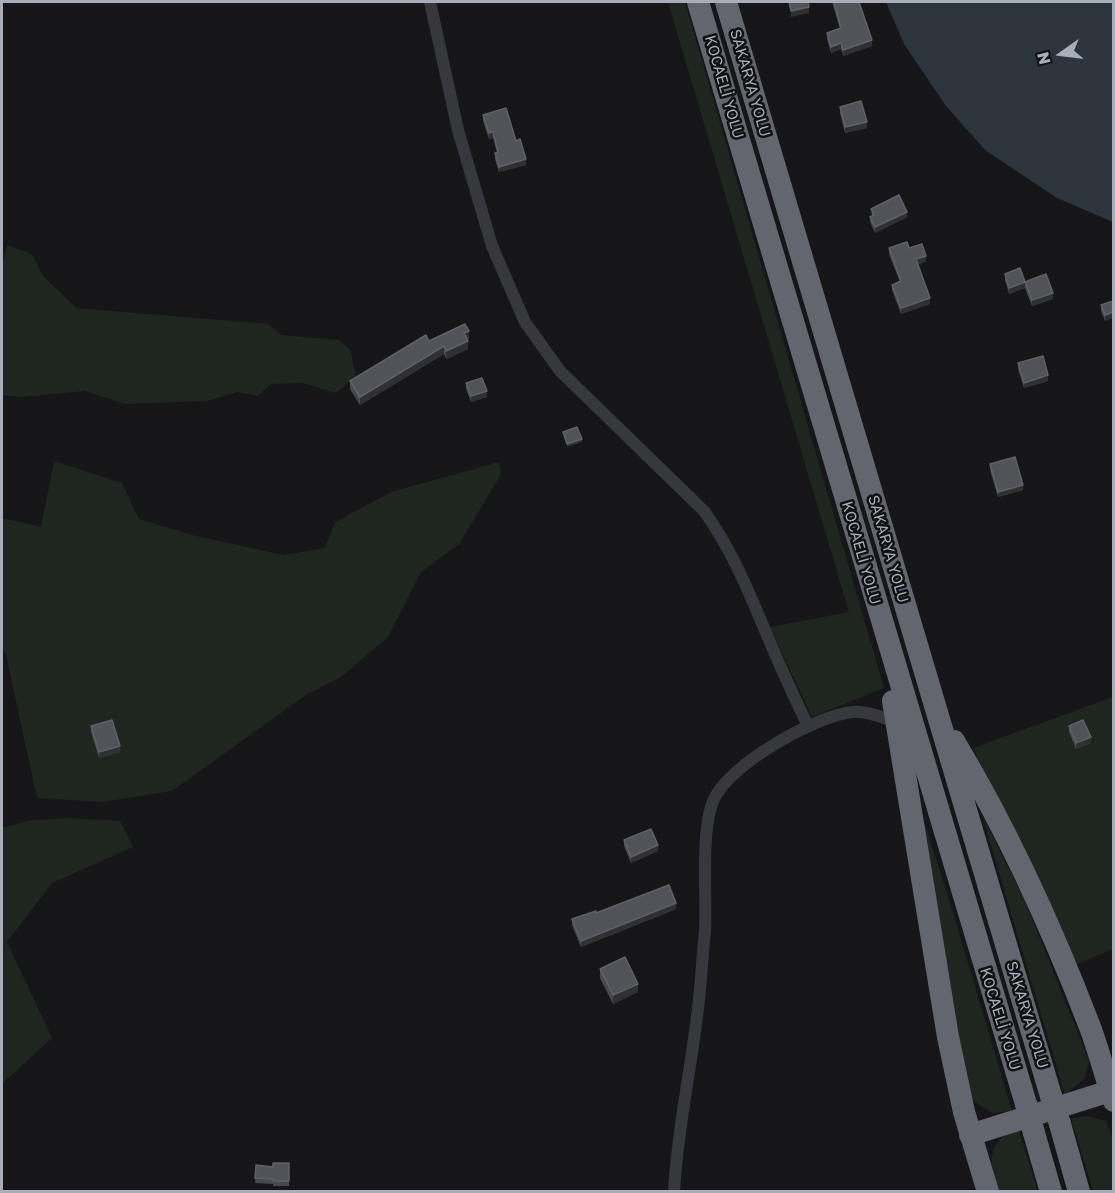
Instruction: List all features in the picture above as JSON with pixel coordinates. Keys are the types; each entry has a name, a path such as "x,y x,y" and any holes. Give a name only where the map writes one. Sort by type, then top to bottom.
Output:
{"highway":[{"name":"KOCAELİ YOLU","path":"698,2 1051,1191"},
{"name":"SAKARYA YOLU","path":"726,2 1079,1191"},
{"path":"882,623 935,965 961,1100 988,1191"},
{"path":"937,713 977,780 1018,860 1054,938 1090,1029 1112,1096 970,1135"}],"street":[{"path":"430,2 458,129 492,246 525,322 560,371 704,511 737,563 779,664 808,726"},
{"path":"674,1191 677,1150 697,1015 705,927 707,834 710,810 722,785 739,769 756,756 808,726 837,714 855,711 896,722"}],"shaded area":[{"path":"668,2 685,2 884,688 812,717 770,627 849,612"},
{"path":"886,2 1113,2 1113,222 1057,198 985,150 946,106 904,44"},
{"path":"7,245 32,254 43,276 76,308 269,324 281,335 339,340 350,350 356,376 336,393 303,383 271,384 258,396 237,392 207,401 125,404 85,391 19,397 2,395 2,266"},
{"path":"54,461 122,483 139,519 192,535 283,555 325,548 335,522 391,492 499,462 501,474 459,544 421,572 388,637 341,677 306,695 172,791 102,802 37,798 6,655 2,648 2,518 41,527"},
{"path":"1113,697 1113,949 1073,966 973,748"},
{"path":"906,765 949,899 1012,1111 992,1113 975,1102 965,1089"},
{"path":"982,815 1025,901 1089,1061 1085,1078 1065,1095"},
{"path":"66,818 120,821 133,847 52,883 7,942 52,1038 2,1084 2,828 27,821"},
{"path":"1088,1116 1106,1121 1113,1138 1113,1191 1093,1191 1071,1118"},
{"path":"1019,1131 1038,1191 996,1191 992,1161 995,1146 1005,1135"}],"building":[{"path":"789,2 808,2 809,7 791,11"},
{"path":"834,2 859,2 872,40 843,50 841,43 831,47 827,33 841,28"},
{"path":"861,101 867,122 845,127 840,107"},
{"path":"506,108 516,141 520,139 526,159 499,167 493,132 489,133 483,115"},
{"path":"899,195 907,212 875,227 870,217 874,215 871,209"},
{"path":"907,242 909,248 922,244 926,256 916,259 930,298 901,308 892,285 901,281 889,248"},
{"path":"1020,268 1025,282 1009,288 1005,274"},
{"path":"1046,274 1053,293 1032,300 1025,282"},
{"path":"1113,301 1113,312 1105,315 1101,305"},
{"path":"465,324 469,331 464,333 468,341 446,351 444,346 360,397 350,381 426,335 429,341"},
{"path":"1043,356 1048,375 1024,383 1018,363"},
{"path":"482,378 487,391 471,396 466,383"},
{"path":"577,427 582,439 567,444 563,432"},
{"path":"1015,457 1023,485 998,492 990,464"},
{"path":"112,720 120,746 99,752 91,726"},
{"path":"1083,720 1091,737 1076,743 1069,726"},
{"path":"651,829 658,845 631,857 624,840"},
{"path":"669,885 676,903 581,941 572,919 596,911 596,913"},
{"path":"625,957 638,984 613,995 600,969"},
{"path":"273,1163 289,1163 289,1181 255,1178 256,1165 273,1167"}]}
